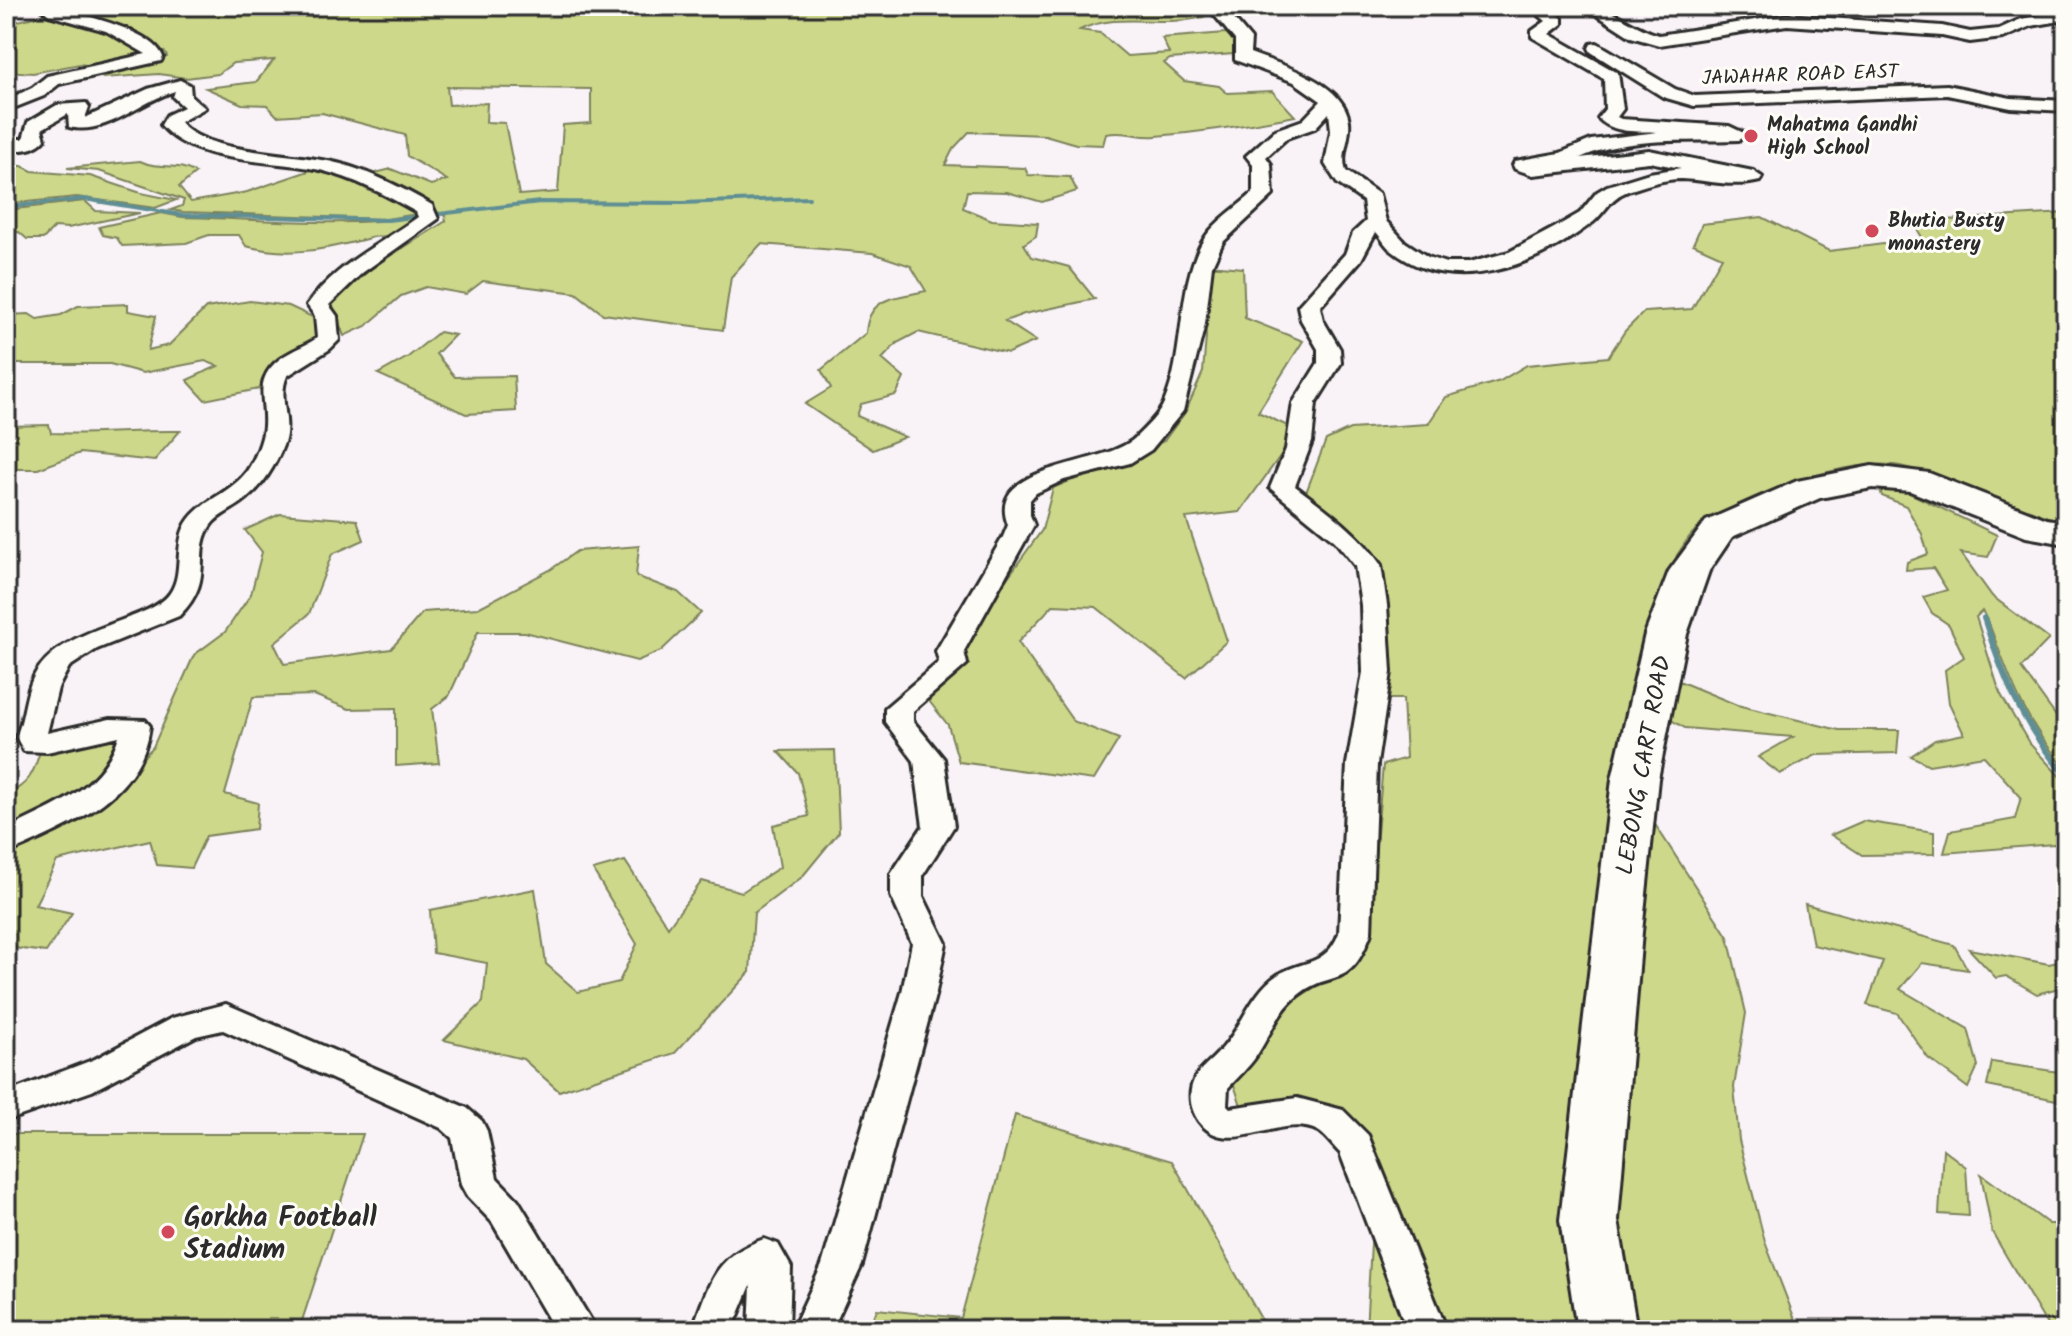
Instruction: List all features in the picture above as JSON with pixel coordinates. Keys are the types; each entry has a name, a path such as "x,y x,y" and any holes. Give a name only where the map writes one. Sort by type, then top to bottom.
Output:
{"highway":[{"name":"LEBONG CART ROAD","path":"1607,1330 1589,1220 1617,932 1635,779 1666,634 1689,571 1719,529 1810,489 1872,477 1916,481 2039,529 2066,533"}],"street":[{"path":"6,106 38,92 53,80 155,57 154,52 123,33 55,12 51,10 54,6"},
{"path":"1215,6 1243,39 1241,56 1300,78 1331,100 1340,117 1341,132 1334,160 1337,173 1372,198 1377,225"},
{"name":"JAWAHAR ROAD EAST","path":"1536,6 1669,93 1694,101 1947,90 2011,103 2066,106"},
{"path":"1591,6 1637,34 1659,40 1787,20 1942,31 1970,37 2003,33 2027,22 2066,15"},
{"path":"1427,1330 1355,1145 1330,1120 1297,1112 1222,1123 1209,1109 1210,1083 1239,1054 1275,995 1294,980 1327,971 1349,953 1355,933 1362,764 1377,672 1374,605 1368,565 1344,536 1282,488 1292,468 1302,433 1301,412 1306,396 1325,374 1331,356 1327,344 1308,317 1309,306 1354,256 1366,228 1383,226 1394,243 1406,253 1442,268 1474,271 1541,247 1593,213 1608,193 1672,174 1753,177 1649,156 1533,169 1522,165 1565,158 1591,146 1640,138 1739,135 1729,131 1617,124 1607,118 1614,109 1612,77 1538,34 1569,30"},
{"path":"6,138 12,145 27,144 36,139 32,133 34,126 63,109 80,107 82,109 75,123 93,123 162,87 180,85 184,89 182,97 196,108 173,119 170,125 175,130 212,147 268,158 298,159 353,174 425,209 428,219 361,264 325,294 318,305 326,316 328,340 319,350 297,359 277,374 270,394 276,428 265,459 259,473 247,487 201,519 183,600 169,610 68,654 50,672 41,697 39,721 31,737 34,744 53,743 115,725 135,726 134,740 109,787 72,815 6,843"},
{"path":"812,1330 842,1265 919,992 929,943 907,896 907,874 939,826 929,759 899,722 899,708 953,664 950,651 1016,537 1021,525 1017,515 1018,500 1027,488 1055,475 1121,458 1143,445 1175,406 1194,324 1202,266 1214,239 1263,195 1262,164 1255,156 1281,134 1309,124 1331,100"},
{"path":"6,1107 120,1063 176,1029 204,1018 226,1017 454,1118 469,1131 480,1185 505,1211 577,1330"},
{"path":"712,1330 737,1270 748,1258 764,1255 771,1267 769,1330"}],"green space":[{"path":"137,6 286,6 290,13 313,17 342,6 1179,6 1203,17 1172,21 1125,20 1095,24 1080,30 1100,33 1127,56 1169,53 1162,38 1226,33 1235,40 1233,54 1170,59 1164,63 1184,81 1219,86 1227,93 1272,91 1295,116 1174,134 1106,134 1103,145 1076,144 1045,135 969,132 953,149 945,165 1025,168 1028,175 1070,177 1077,191 1042,202 1007,192 967,191 963,208 992,220 1038,223 1036,236 1024,244 1032,257 1069,267 1095,299 1005,321 1036,341 1008,353 918,332 897,343 882,359 904,378 896,395 861,404 857,416 905,437 873,450 805,404 831,388 821,370 866,333 868,321 878,305 926,291 911,266 872,253 761,244 731,277 723,330 603,314 576,293 483,281 466,294 426,287 401,296 366,326 344,336 332,303 374,266 446,221 445,216 367,175 391,169 431,185 447,180 407,156 405,135 322,113 277,116 267,105 242,104 206,88 256,82 274,60 233,63 218,74 186,78 159,74 103,78 94,72 167,57 166,53 137,36 87,18","holes":["447,87 591,89 591,123 563,125 558,192 519,195 505,123 486,122 487,103 449,105"]},
{"path":"46,14 124,39 149,58 98,67 80,64 33,73 6,71 6,24"},
{"path":"140,161 181,167 196,173 179,187 191,202 247,192 317,168 343,175 368,190 417,208 417,214 386,219 183,212 171,210 182,206 184,200 99,171 67,168"},
{"path":"6,165 22,166 32,171 90,176 141,193 176,200 155,208 77,197 6,204"},
{"path":"85,201 96,211 140,213 68,228 55,227 43,239 27,239 19,232 6,233 6,210"},
{"path":"161,213 182,217 331,222 420,217 397,235 293,252 246,246 239,235 209,235 186,243 122,246 117,238 103,235 99,227"},
{"path":"2066,213 2066,522 2045,521 2004,509 1904,467 1855,467 1796,481 1738,504 1696,530 1677,555 1619,775 1592,1330 1442,1330 1357,1127 1243,1111 1234,1085 1290,1003 1359,959 1368,937 1383,765 1406,758 1403,699 1380,699 1378,564 1357,535 1304,498 1326,440 1350,429 1428,424 1446,397 1500,381 1527,365 1608,357 1625,331 1644,312 1692,309 1722,257 1693,244 1702,224 1762,217 1829,251 1923,239 1913,222"},
{"path":"1208,265 1243,268 1245,318 1303,341 1258,412 1298,431 1240,512 1186,518 1227,641 1186,678 1096,607 1053,605 1018,642 1073,721 1119,739 1094,780 959,762 948,725 929,701 987,606 1042,530 1053,488 1164,441 1186,411 1203,372 1206,337 1203,283"},
{"path":"250,301 289,306 321,321 325,335 269,387 205,400 187,380 218,366 205,361 143,373 110,364 6,364 6,315 29,314 37,319 61,315 78,306 128,304 128,311 156,316 148,350 169,345 206,308"},
{"path":"439,332 455,335 436,354 455,377 514,376 516,411 466,414 378,374 408,357"},
{"path":"49,425 51,433 180,431 154,461 80,453 38,469 6,469 6,426"},
{"path":"1879,487 1897,487 1997,535 1988,557 1961,553 1992,596 2049,639 2021,668 2066,730 2066,769 2028,716 1987,618 1982,611 1976,617 2000,693 2029,743 2066,783 2066,851 2054,844 1944,853 1950,831 2015,819 2021,797 1984,756 1929,765 1911,756 1935,740 1964,734 1949,703 1945,670 1964,657 1949,625 1932,613 1923,597 1947,590 1933,568 1906,570 1907,562 1928,554 1922,534 1906,506 1882,496"},
{"path":"280,514 357,520 364,540 332,554 309,614 274,643 284,664 391,649 423,612 478,608 550,570 577,551 639,546 636,576 678,592 701,613 661,651 637,661 525,632 478,632 449,696 432,709 439,763 396,766 396,708 349,709 314,695 253,697 225,794 258,803 256,829 206,836 191,868 157,865 150,840 57,861 35,905 72,913 46,952 6,947 6,848 118,783 153,747 194,655 225,632 251,594 262,552 245,530"},
{"path":"1674,679 1737,705 1839,730 1899,730 1897,753 1816,755 1780,774 1758,757 1793,737 1685,728 1661,714"},
{"path":"117,731 125,737 103,782 6,837 6,794 29,778 40,751"},
{"path":"835,750 839,832 802,877 754,913 750,972 675,1053 559,1091 523,1059 444,1040 483,1002 487,963 433,953 430,910 535,889 546,964 578,992 619,982 637,944 593,870 625,861 668,927 702,881 742,892 780,867 773,825 809,816 798,773 778,751"},
{"path":"1647,812 1728,937 1746,1013 1734,1087 1739,1140 1765,1242 1799,1330 1621,1330 1601,1221"},
{"path":"1863,821 1934,832 1934,854 1862,855 1831,835"},
{"path":"1805,904 1954,945 1968,970 1922,963 1900,989 1968,1029 1978,1066 1968,1088 1928,1058 1897,1013 1867,1005 1883,961 1813,945"},
{"path":"1969,949 2049,964 2066,960 2066,986 2037,994 2006,976 1996,978"},
{"path":"1992,1062 2066,1073 2066,1102 1987,1086"},
{"path":"1015,1115 1172,1161 1264,1324 1271,1330 869,1330 877,1309 961,1318"},
{"name":"Gorkha Football Stadium","path":"6,1134 363,1134 299,1330 6,1330"},
{"path":"1943,1149 1966,1167 1969,1216 1939,1214"},
{"path":"1981,1174 2049,1224 2066,1224 2066,1330 2050,1330 1992,1232"},
{"path":"1372,1227 1407,1330 1366,1330"}],"waterway":[{"path":"6,207 84,199 182,215 388,220 540,202 683,203 809,198"},
{"path":"1984,618 2016,702 2038,739 2066,776"}],"place":[{"name":"Mahatma Gandhi High School","path":"1751,136"},
{"name":"Bhutia Busty monastery","path":"1872,231"},
{"name":"Gorkha Football Stadium","path":"168,1232"}]}
